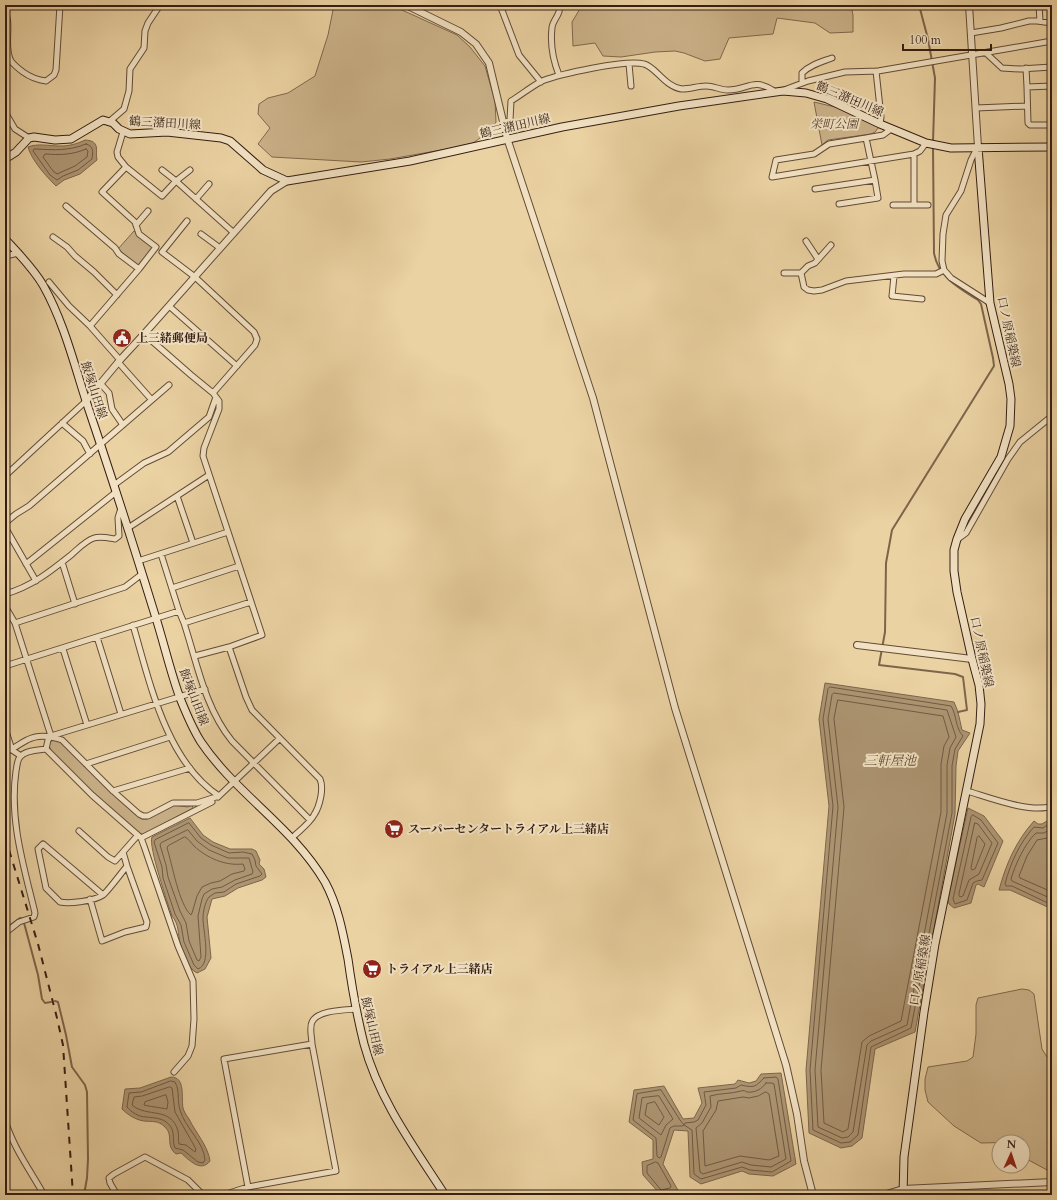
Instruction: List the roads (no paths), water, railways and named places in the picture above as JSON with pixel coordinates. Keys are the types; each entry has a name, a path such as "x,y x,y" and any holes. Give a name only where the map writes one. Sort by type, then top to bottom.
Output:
{"main road":[{"name":"鶴三潴田川線","path":"110,121 123,132 130,134 167,132 221,138 230,141 263,170 287,182 410,161 570,125 783,91 806,93 827,99 891,129 926,143 951,148 1052,147"},
{"path":"5,159 16,152 28,138 34,137 55,140 71,139 103,120 110,121"},
{"name":"口ノ原稲築線","path":"903,1192 904,1157 935,944 980,724 981,704 979,685 972,659 954,571 954,550 965,519 1001,457 1010,426 1011,398 1009,384 990,303 978,147"},
{"name":"飯塚山田線","path":"5,239 41,282 59,316 128,528 179,696 192,726 212,757 235,782 292,838 312,863 326,884 336,908 343,933 356,1009 371,1068 402,1128 445,1195"}],"street":[{"path":"5,13 8,17 7,41 11,61 29,76 46,81 51,79 56,70 60,5"},
{"path":"110,121 124,109 129,91 130,69 144,48 145,31 148,23 160,5"},
{"path":"406,5 461,32 476,44 489,63 507,138 595,405 675,708 786,1065 797,1114 804,1161 813,1195"},
{"path":"500,5 519,55 540,82"},
{"path":"558,5 560,11 552,27 551,52 559,75"},
{"path":"969,5 978,147 971,160 961,191 946,215 943,234 942,261 944,270 951,278 990,303"},
{"path":"1039,5 1040,21"},
{"path":"971,33 1029,21 1052,23"},
{"path":"783,91 802,83 845,72 876,72 1052,41"},
{"path":"986,53 1002,68 1052,66"},
{"path":"802,83 802,73 811,66 832,58"},
{"path":"504,123 510,120 512,101 540,82 559,75 622,64 644,64 650,67 661,78 675,87 682,89 706,86 729,90 752,84 767,86 774,92"},
{"path":"629,64 631,86"},
{"path":"1026,68 1028,123 1030,125 1052,125"},
{"path":"876,72 881,117 880,124"},
{"path":"1027,87 1052,86"},
{"path":"976,108 1027,106"},
{"path":"5,112 15,129 28,138"},
{"path":"891,129 882,135 829,144 814,154 776,160 772,177 914,154 920,151 926,143"},
{"path":"123,132 117,152 118,157 126,167 162,196 176,181 190,170"},
{"path":"839,204 878,198 866,138"},
{"path":"914,154 914,205"},
{"path":"90,326 156,247 139,234 135,222 102,192 126,167"},
{"path":"162,170 234,233"},
{"path":"815,189 875,180"},
{"path":"5,476 86,401 119,361 271,191 287,182"},
{"path":"196,199 209,184"},
{"path":"894,205 928,205"},
{"path":"66,206 115,248 119,254 139,269"},
{"path":"136,225 148,211"},
{"path":"26,564 144,463 168,452 209,417 214,395 236,366 255,345 257,339 254,332 195,277 162,252 187,220"},
{"path":"202,234 220,248"},
{"path":"53,237 68,247 75,256 94,272 117,295"},
{"path":"806,241 818,259"},
{"path":"784,273 801,274 831,245"},
{"path":"5,256 18,253"},
{"path":"801,274 804,287 808,290 814,291 822,290 846,281 904,274 936,274 944,270"},
{"path":"894,276 892,296 922,299"},
{"path":"49,282 69,306 90,326 152,399"},
{"path":"169,306 236,366"},
{"path":"144,334 219,401 219,409 204,448 203,456 262,635 229,647 195,656"},
{"path":"100,384 109,393 112,409 123,425"},
{"path":"5,523 16,514 30,506 169,385"},
{"path":"957,539 966,533 1008,459 1020,442 1052,416"},
{"path":"62,423 84,441 90,454"},
{"path":"128,528 209,475"},
{"path":"177,496 193,543"},
{"path":"5,594 16,591 36,581 94,538 106,537 115,539 119,536 118,518 121,508"},
{"path":"5,527 36,581"},
{"path":"138,561 228,532"},
{"path":"161,554 208,700 222,729 310,820"},
{"path":"62,562 75,604"},
{"path":"172,588 239,566"},
{"path":"15,623 125,588 142,574"},
{"path":"184,623 251,602"},
{"path":"5,606 15,623 50,736 46,749"},
{"path":"5,666 179,611"},
{"path":"133,625 157,703 170,737 190,768 211,791 219,796"},
{"path":"97,637 121,714"},
{"path":"857,645 972,659"},
{"path":"229,647 252,710 279,739 320,778 322,784 322,791 314,815 292,838"},
{"path":"62,649 87,725"},
{"path":"5,752 12,750 28,739 37,736 50,736 205,688"},
{"path":"5,728 12,750 21,756"},
{"path":"50,736 62,740 113,791 143,816 148,816 173,803 197,803 219,796"},
{"path":"86,764 170,737"},
{"path":"79,831 108,857 115,861 139,837 209,804 235,782 279,739"},
{"path":"5,933 23,921 34,917 35,913 20,849 16,821 15,783 18,761 21,756 33,751 46,749"},
{"path":"46,749 92,795 139,837 178,946 193,981 194,1019 192,1046 188,1056 174,1072"},
{"path":"113,791 190,768"},
{"path":"967,791 1026,808 1039,809 1052,806"},
{"path":"103,895 43,844 38,849 46,888 60,902 68,903 103,895 127,866"},
{"path":"90,899 102,941 125,932 146,927 147,922 123,852"},
{"path":"223,1195 248,1187 336,1171 312,1044 312,1022 318,1015 328,1012 356,1009"},
{"path":"248,1187 224,1059 312,1044"},
{"path":"5,1120 8,1131 17,1150 44,1195"},
{"path":"117,1195 110,1183 109,1178 145,1157 188,1180 203,1195"},
{"path":"883,1195 903,1192 1052,1182"}],"water":[{"path":"85,140 95,144 97,160 80,174 64,180 56,186 36,163 28,147 40,145 67,146"},
{"name":"三軒屋池","path":"825,683 954,702 962,730 970,733 958,751 956,766 955,814 915,1032 875,1049 862,1138 852,1146 841,1148 809,1133 806,1070 829,806 819,719"},
{"path":"968,808 984,816 1003,841 984,887 978,884 976,885 971,903 954,908 949,904 948,899"},
{"path":"190,818 203,835 213,842 230,849 252,849 256,851 260,860 259,864 264,869 266,877 262,880 238,888 225,896 212,899 207,917 211,958 205,969 197,973 188,964 180,943 177,926 172,916 159,875 152,842 152,837"},
{"path":"1052,818 1052,909 1010,890 999,890 1012,853 1022,837 1034,821 1038,824 1042,824"},
{"path":"781,1073 796,1164 773,1176 749,1174 742,1171 701,1184 690,1177 688,1131 674,1130 663,1164 679,1192 660,1194 643,1175 642,1162 653,1159 653,1140 629,1122 634,1090 664,1086 683,1119 694,1118 702,1103 698,1088 735,1084 738,1080 749,1083 756,1081 761,1074"},
{"path":"171,1077 179,1080 181,1084 183,1109 209,1155 210,1161 203,1166 199,1166 191,1162 181,1153 176,1154 173,1151 170,1144 168,1130 160,1123 138,1120 122,1109 125,1089 140,1088"}],"waterway":[{"path":"919,5 928,39 935,78 933,142"},
{"path":"933,147 934,253 936,261 940,269 950,281 978,300 981,304 994,366 892,530 886,563 885,632 879,665 955,674 963,677 967,710 958,712"},
{"path":"5,929 20,918 23,919 38,975 42,999 45,1003 51,1002"},
{"path":"55,1001 58,1002 72,1067 85,1085 87,1092 88,1159 84,1195"}],"railway":[{"path":"5,837 38,944 63,1045 73,1195"}],"place":[{"name":"上三緒郵便局","path":"122,338"},
{"name":"スーパーセンタートライアル上三緒店","path":"394,829"},
{"name":"トライアル上三緒店","path":"372,969"}],"park label":[{"name":"栄町公園","path":"834,124"}]}
